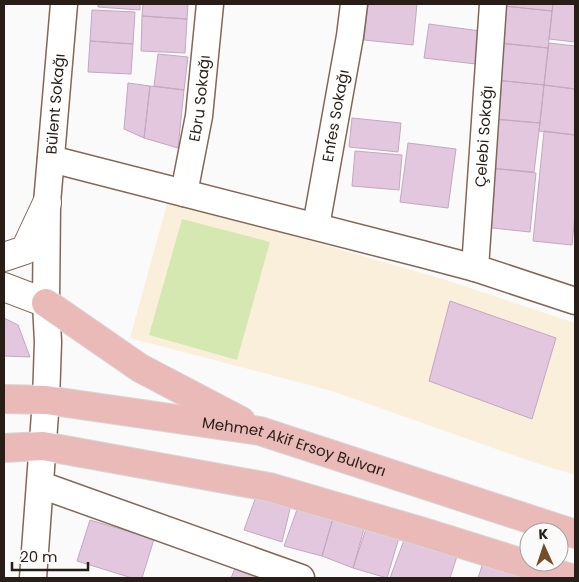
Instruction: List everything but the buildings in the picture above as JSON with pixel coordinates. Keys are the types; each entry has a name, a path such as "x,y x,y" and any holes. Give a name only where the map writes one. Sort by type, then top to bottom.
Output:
{"main road":[{"path":"46,303 140,368 260,431"},
{"name":"Mehmet Akif Ersoy Bulvarı","path":"4,399 46,400 260,431 575,534"},
{"path":"4,448 43,446 269,487 571,578"}],"street":[{"name":"Bülent Sokağı","path":"33,578 46,400 48,342 46,303 47,203 64,4"},
{"name":"Ebru Sokağı","path":"184,193 199,116 210,4"},
{"name":"Enfes Sokağı","path":"316,226 354,4"},
{"name":"Çelebi Sokağı","path":"475,268 493,4"},
{"path":"51,159 475,268 575,298"},
{"path":"4,257 25,250 47,203"},
{"path":"4,287 46,303"},
{"path":"41,485 301,578"}],"shaded area":[{"path":"168,200 446,280 575,323 575,475 332,391 130,338"}],"green space":[{"path":"182,219 270,242 237,360 149,335"}]}
